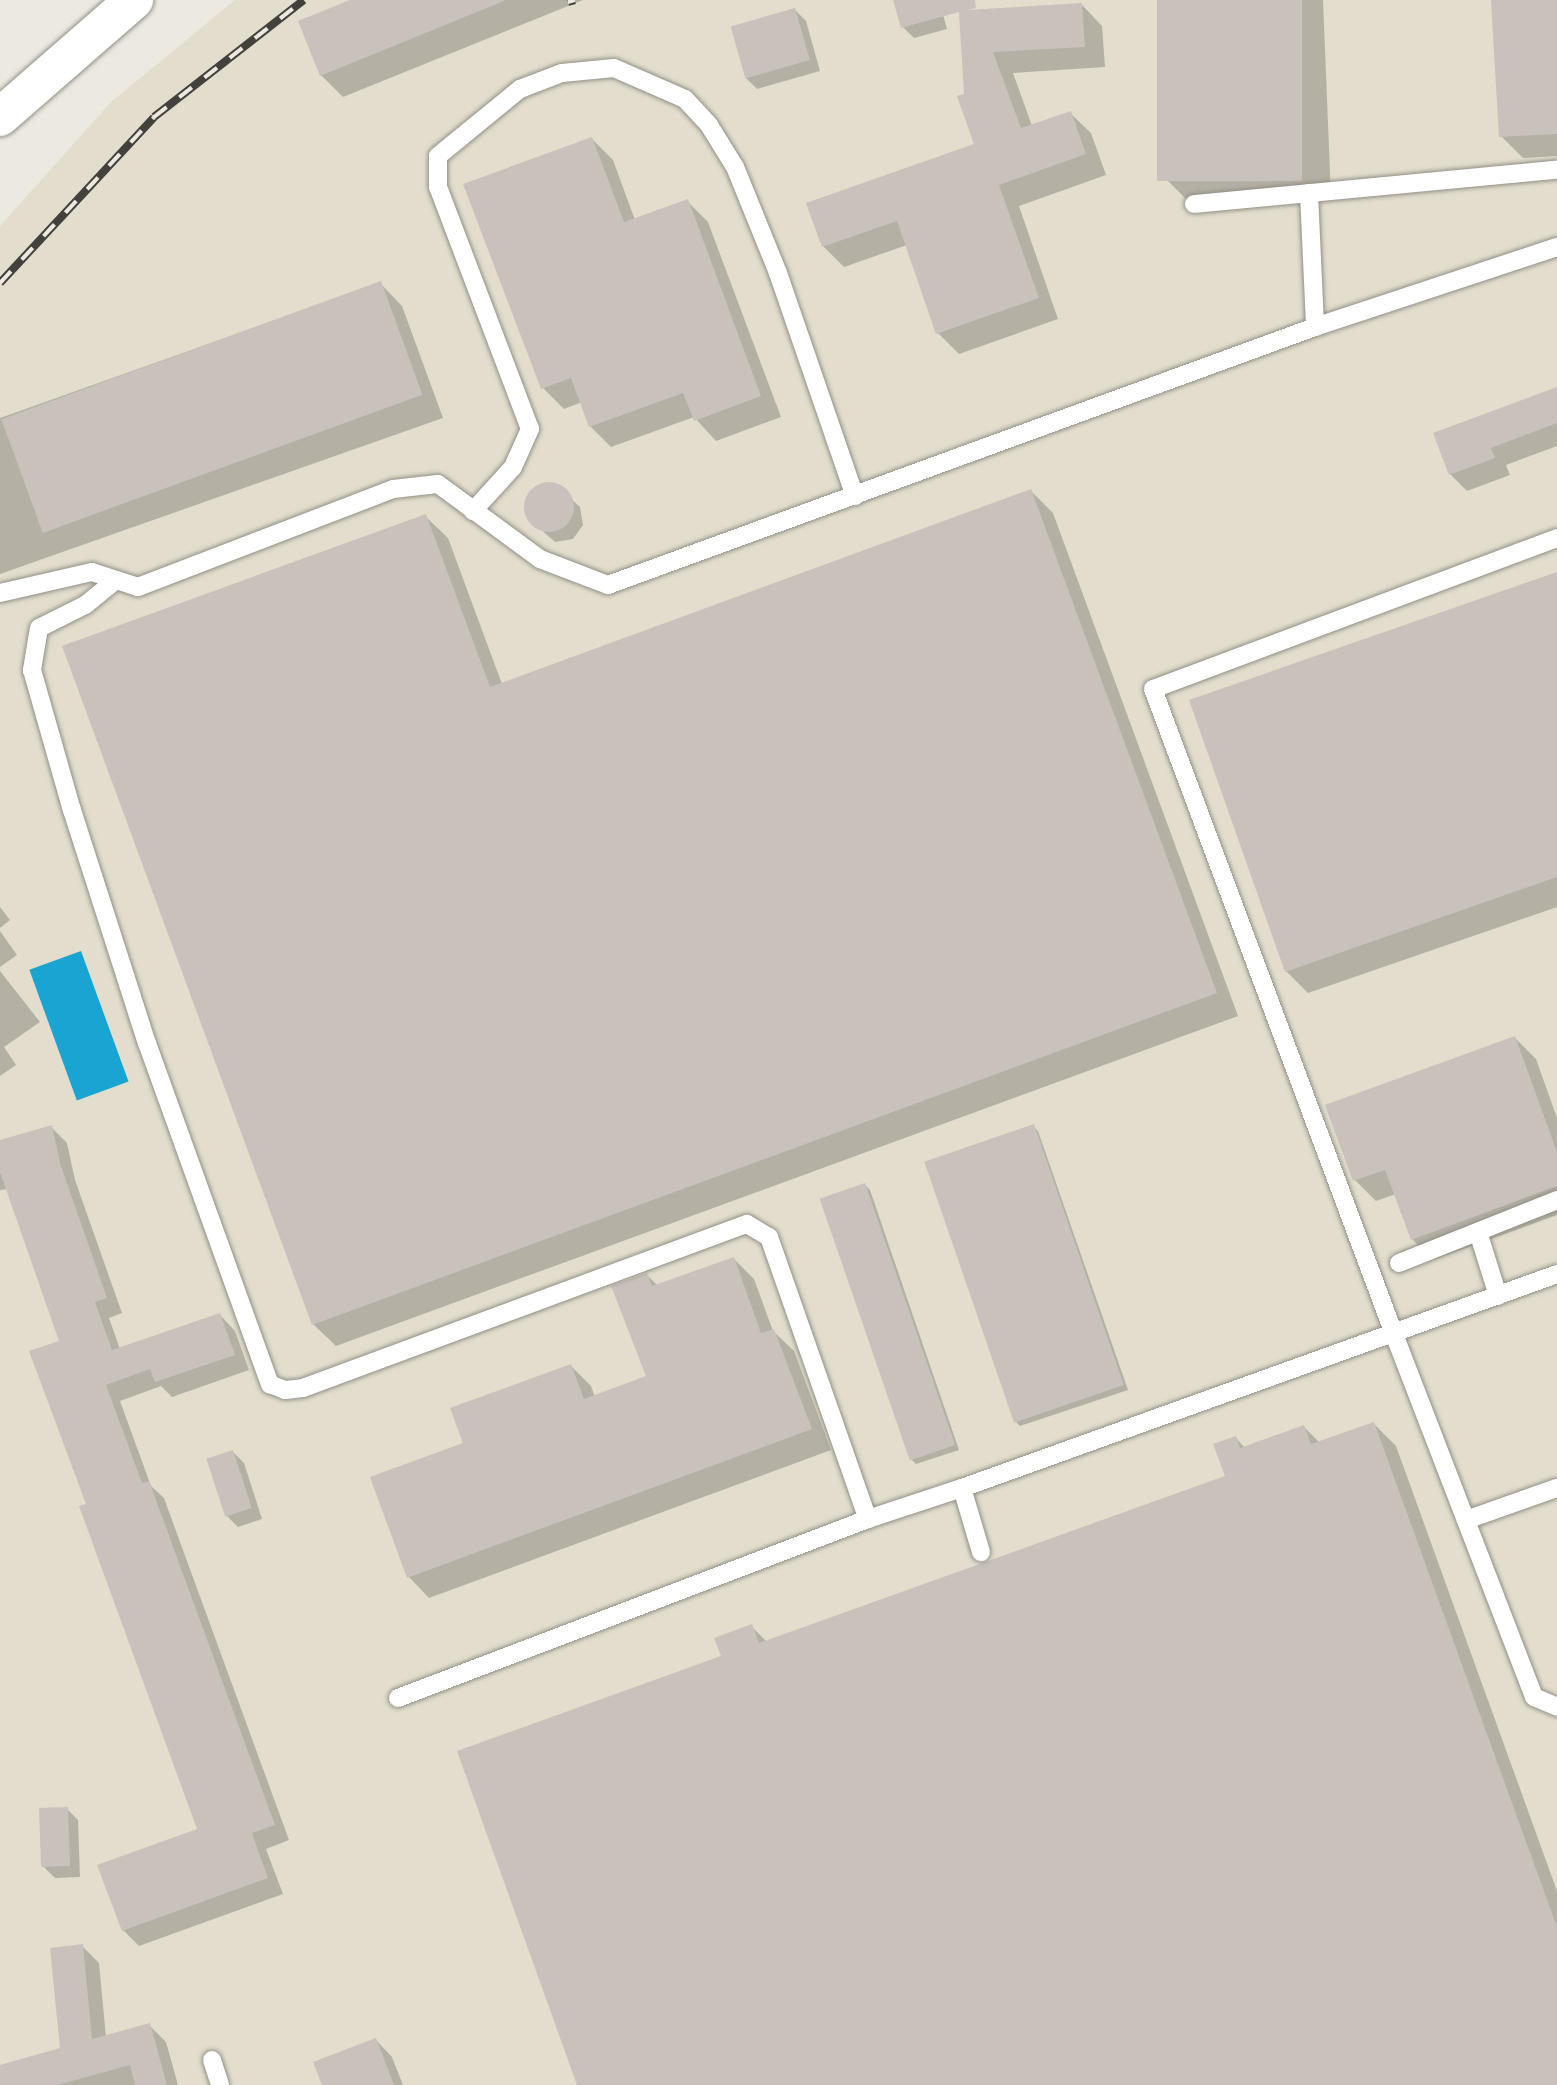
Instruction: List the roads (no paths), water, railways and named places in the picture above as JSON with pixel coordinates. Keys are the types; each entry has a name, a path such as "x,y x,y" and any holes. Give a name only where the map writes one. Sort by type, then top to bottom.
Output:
{"main road":[{"path":"0,117 134,0"}],"lane":[{"path":"473,511 513,467 530,429 438,187 438,156 520,89 562,73 614,68 685,99 709,125 735,167 778,273 855,496"},
{"path":"1194,204 1557,170"},
{"path":"1309,193 1315,327"},
{"path":"0,593 92,572 138,587 393,489 438,484 540,559 608,585 1315,327 1557,247"},
{"path":"1557,538 1153,689 1394,1334 1534,1697 1557,1707"},
{"path":"116,580 85,605 39,628 32,670 72,810 147,1043 270,1384 285,1390 303,1388 747,1224 769,1237 868,1519"},
{"path":"1399,1263 1557,1200"},
{"path":"1478,1232 1497,1296"},
{"path":"398,1698 868,1519 962,1488 1557,1274"},
{"path":"962,1488 981,1552"},
{"path":"1466,1520 1557,1488"},
{"path":"212,2060 220,2085"}],"water":[{"path":"81,951 129,1082 77,1100 29,970"}],"railway":[{"path":"0,283 154,117 304,0"},
{"path":"568,2 575,0"}]}
